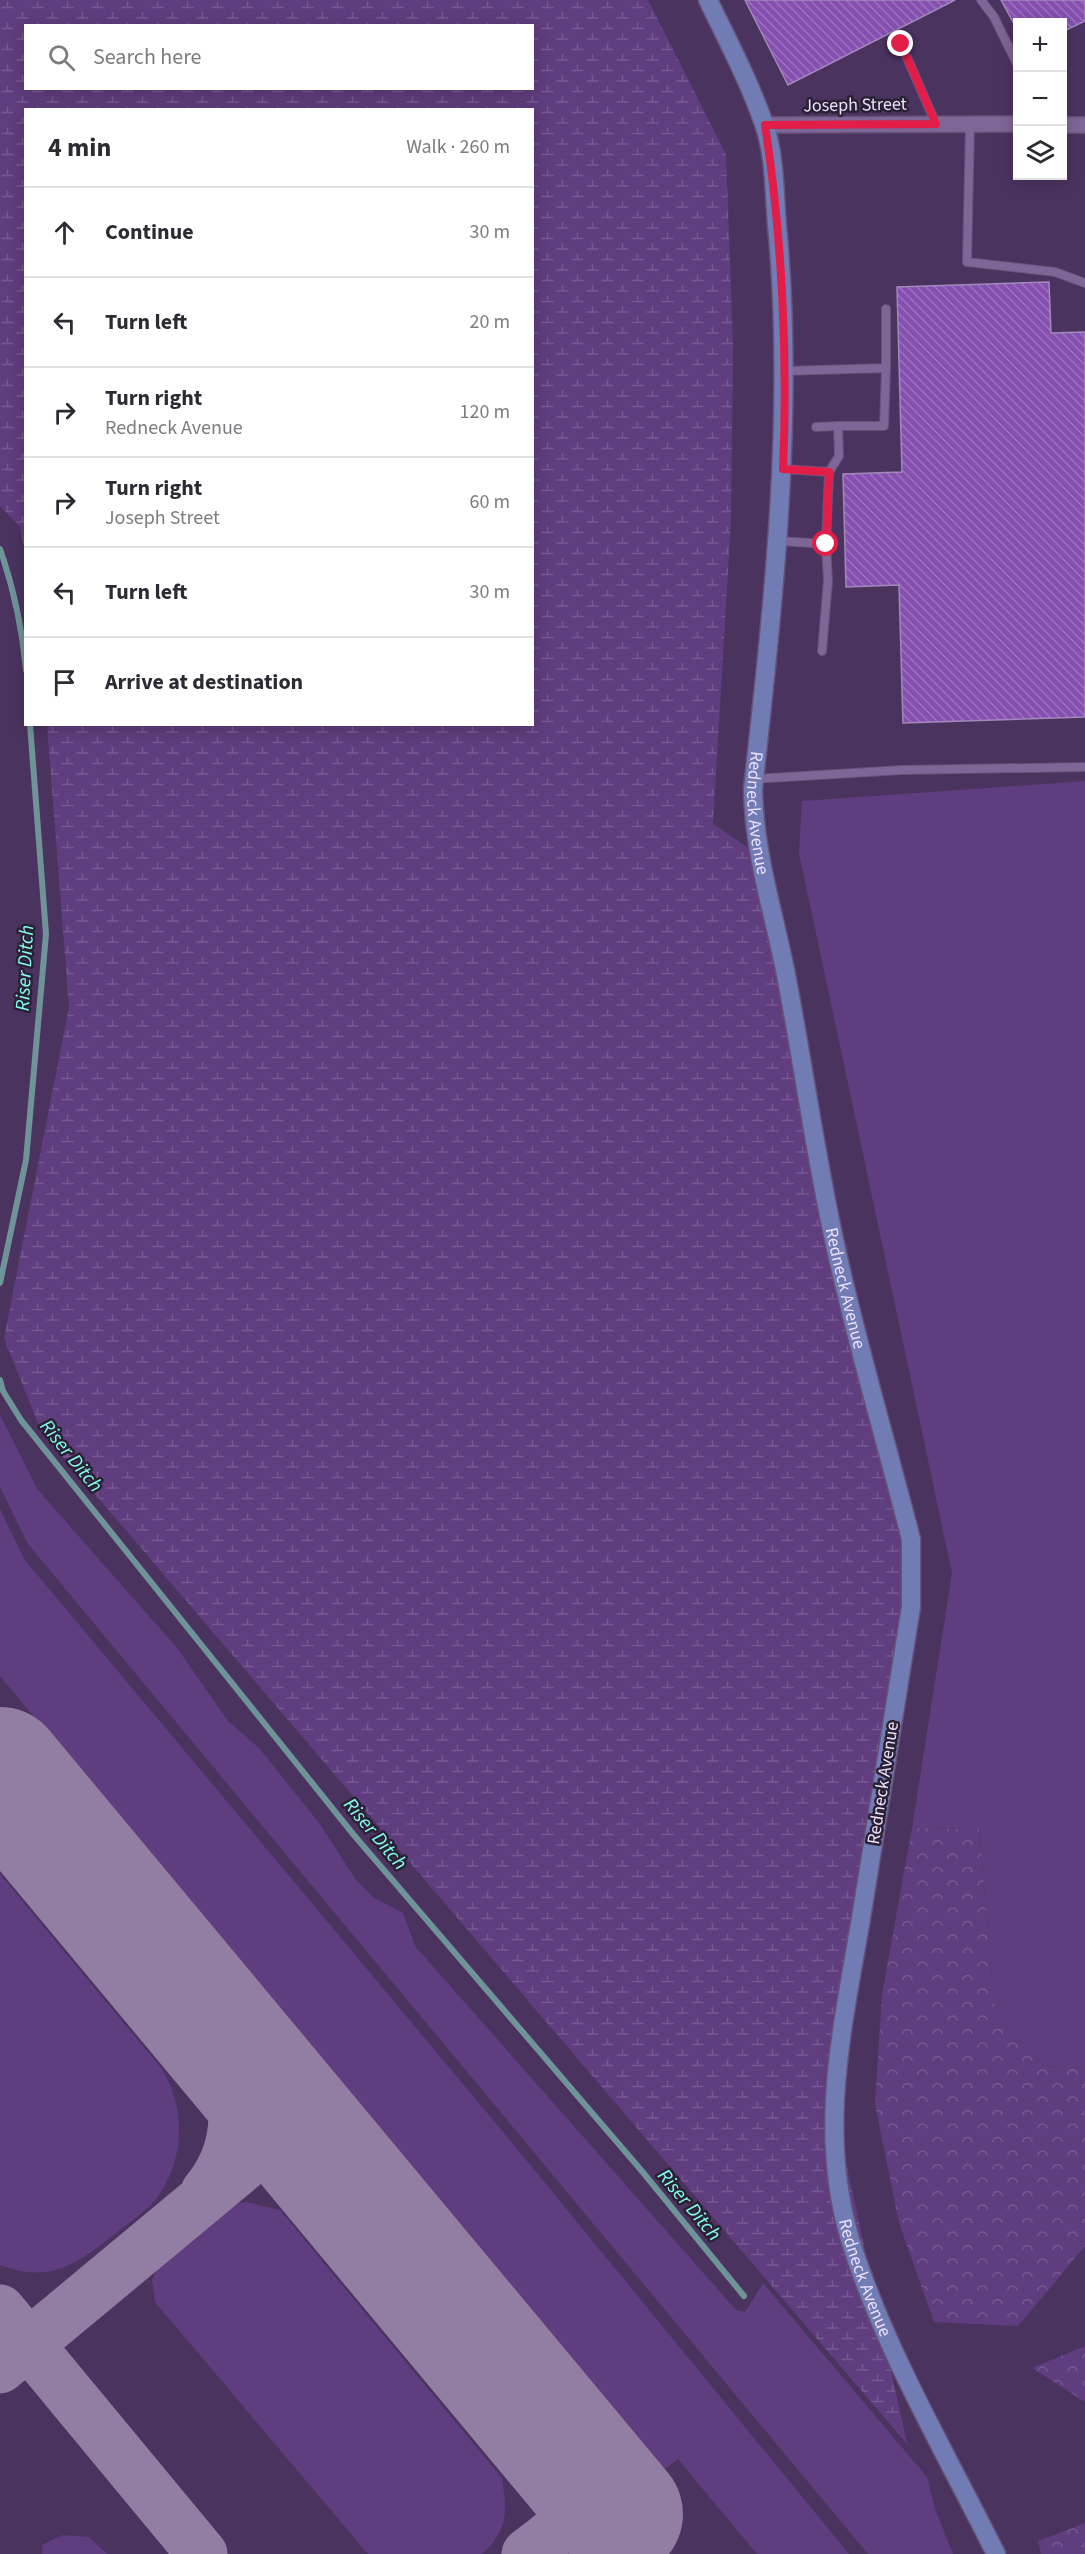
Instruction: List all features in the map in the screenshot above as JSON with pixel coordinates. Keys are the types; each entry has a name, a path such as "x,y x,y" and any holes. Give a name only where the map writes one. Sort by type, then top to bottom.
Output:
{"street":[{"name":"Redneck Avenue","path":"708,0 750,84 765,125 772,171 781,273 783,469 779,542 754,780 754,822 759,855 787,979 814,1142 839,1262 911,1539 911,1606 853,1968 839,2038 833,2103 836,2166 850,2237 878,2317 996,2554"},
{"name":"Joseph Street","path":"765,125 1013,124"},
{"path":"1067,125 1085,125"}],"lane":[{"path":"981,0 994,17 1013,57"},
{"path":"901,44 936,124"},
{"path":"970,123 967,262 1055,272 1085,283"},
{"path":"816,427 884,426 886,309"},
{"path":"783,371 886,368"},
{"path":"822,651 828,581 826,544 829,472 839,456 838,426"},
{"path":"783,469 829,472"},
{"path":"779,542 826,544"},
{"path":"754,780 902,770 1085,767"}],"green space":[{"path":"0,0 648,0 726,154 733,344 731,520 713,824 759,855 911,1539 833,2103 907,2444 41,1431 4,1338 69,1007 47,726 534,726 534,108 24,108 24,548 20,527 0,506"},
{"path":"1085,781 1085,2068 1044,2066 995,2012 979,1829 912,1828 952,1573 799,853 802,801"},
{"path":"0,1415 38,1490 177,1648 228,1721 259,1748 320,1824 356,1880 373,1897 403,1913 415,1946 736,2310 745,2312 763,2283 927,2477 935,2509 953,2554 868,2554 28,1544 0,1487"},
{"path":"0,1509 25,1560 509,2139 849,2554 757,2554 678,2459 663,2471 0,1676"},
{"path":"912,1828 979,1829 995,2012 1044,2066 1085,2068 1085,2246 1018,2326 934,2322 899,2223 875,2104 882,1995"},
{"path":"0,1874 162,2069 170,2084 178,2117 179,2134 173,2167 153,2203 88,2254 62,2268 48,2271 18,2270 0,2265"},
{"path":"246,2202 280,2210 502,2478 505,2510 502,2528 482,2554 368,2554 155,2302 152,2280 158,2267 230,2205"},
{"path":"1085,2346 1085,2402 1032,2368"},
{"path":"1085,2523 1085,2554 1041,2554 1038,2541"},
{"path":"63,2535 89,2537 107,2554 42,2554 42,2545"}],"building":[{"path":"745,0 955,0 788,85"},
{"path":"1001,0 1085,0 1085,21 1067,30 1067,18 1013,18 1013,22"},
{"path":"1049,282 1051,333 1085,332 1085,717 903,723 899,585 846,587 843,474 902,472 897,287"}],"waterway":[{"name":"Riser Ditch","path":"0,549 17,609 24,654"},
{"name":"Riser Ditch","path":"0,1283 26,1160 46,934 30,726"},
{"name":"Riser Ditch","path":"0,1380 3,1391 21,1420 353,1834 641,2170 744,2296"}],"taxiway":[{"path":"206,2192 219,2174 232,2138 233,2100 225,2040"},
{"path":"0,2368 250,2160 271,2154 289,2153 327,2163"},
{"path":"0,2310 202,2554"},
{"path":"527,2554 560,2527 577,2501 578,2482 570,2454"}],"runway":[{"path":"0,1771 619,2514"}],"route":[{"path":"826,544 829,472 783,469 781,273 772,171 765,125 936,124 901,44"}]}
